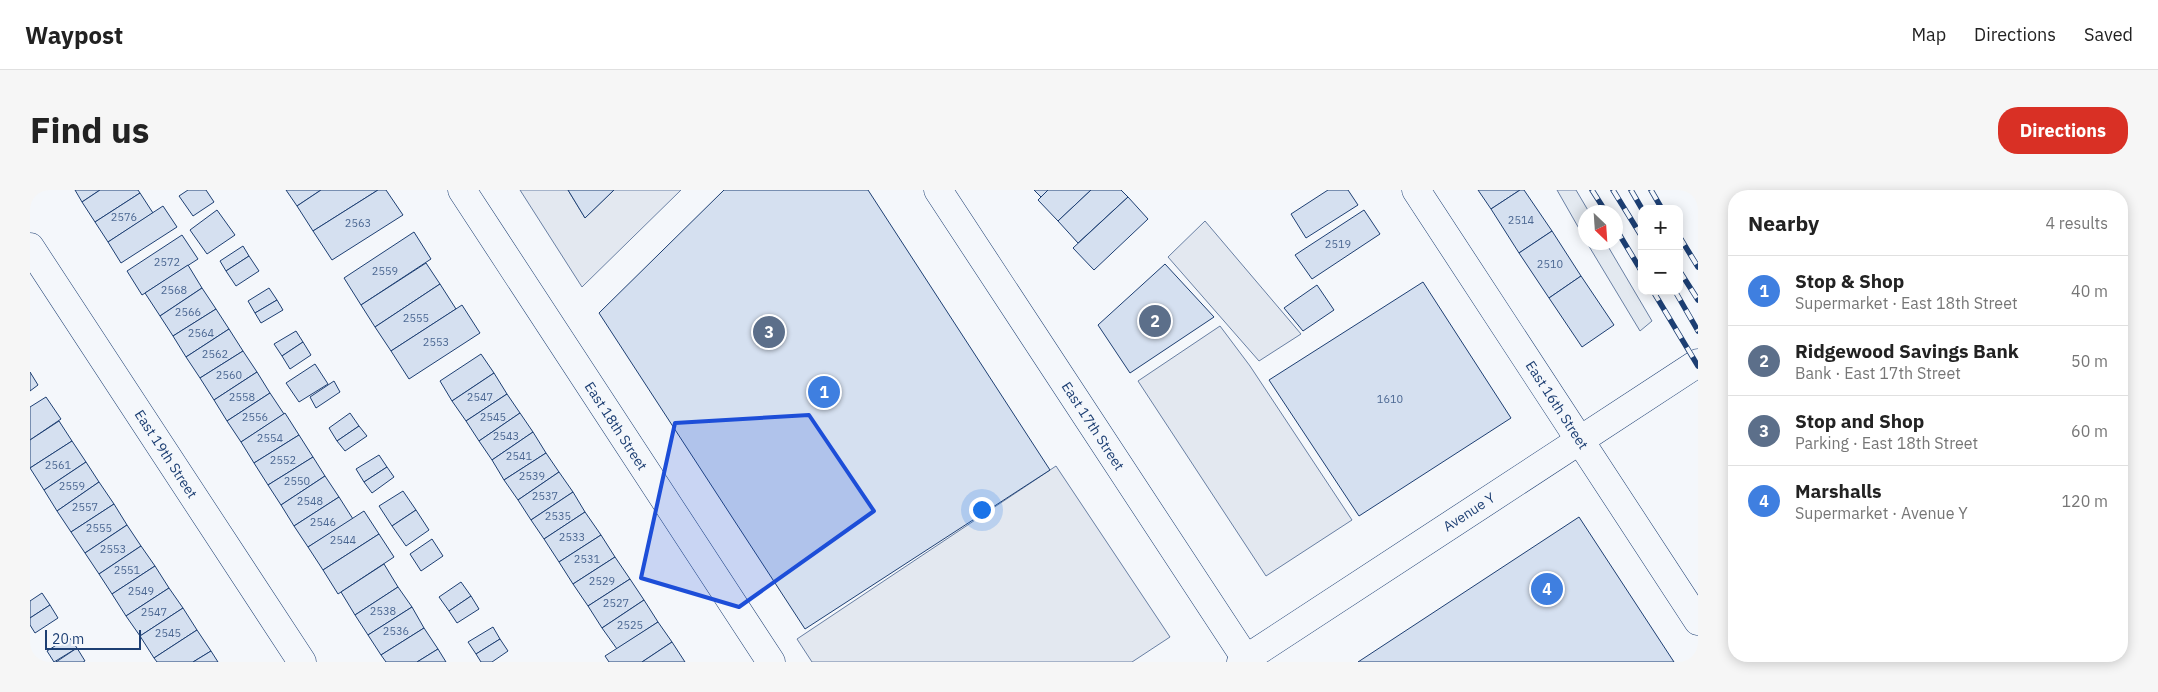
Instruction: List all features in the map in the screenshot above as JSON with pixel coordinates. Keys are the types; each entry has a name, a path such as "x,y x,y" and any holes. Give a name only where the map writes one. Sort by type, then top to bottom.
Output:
{"street":[{"name":"East 18th Street","path":"462,190 771,662"},
{"name":"East 17th Street","path":"938,190 1245,661"},
{"name":"East 16th Street","path":"1416,190 1698,621"},
{"name":"East 19th Street","path":"30,247 302,662"},
{"name":"Avenue Y","path":"1245,661 1698,363"}],"highlighted area":[{"path":"809,415 874,511 739,607 641,578 675,423"}],"shaded area":[{"path":"520,190 568,190 585,218 614,190 681,190 582,287"},
{"path":"1557,190 1576,190 1585,205 1578,205 1578,227"},
{"path":"1205,221 1301,334 1259,361 1168,257"},
{"path":"1591,250 1610,250 1652,321 1640,331"},
{"path":"1220,326 1250,366 1352,520 1266,576 1138,381"},
{"path":"1056,466 1170,637 1132,662 812,662 797,639"}],"building":[{"path":"75,190 100,190 82,202"},
{"path":"100,190 138,190 140,193 95,222 82,202"},
{"path":"188,190 206,190 214,202 193,216 179,196"},
{"path":"286,190 321,190 297,206"},
{"path":"321,190 378,190 313,231 297,206"},
{"path":"378,190 386,190 403,215 332,260 313,231"},
{"path":"568,190 614,190 585,218"},
{"path":"724,190 868,190 1050,470 805,629 599,313"},
{"path":"1034,190 1048,190 1041,197"},
{"path":"1048,190 1091,190 1058,221 1038,200"},
{"path":"1091,190 1121,190 1128,197 1078,243 1058,221"},
{"path":"1328,190 1348,190 1358,205 1306,238 1291,214"},
{"path":"1478,190 1520,190 1491,209"},
{"path":"1520,190 1524,190 1552,231 1519,253 1491,209"},
{"path":"140,193 153,213 108,242 95,222"},
{"path":"1128,197 1148,219 1094,270 1073,248"},
{"path":"163,206 177,227 121,263 108,242"},
{"path":"217,210 235,235 207,254 190,230"},
{"path":"1364,210 1380,234 1312,279 1295,255"},
{"path":"1552,231 1581,276 1549,298 1519,253"},
{"path":"414,232 431,259 361,305 344,278"},
{"path":"182,235 198,259 142,295 127,271"},
{"path":"243,246 249,256 226,271 220,261"},
{"path":"249,256 259,271 236,286 226,271"},
{"path":"426,263 440,284 375,327 361,305"},
{"path":"1165,264 1214,317 1130,373 1098,325"},
{"path":"188,265 202,288 160,316 145,293"},
{"path":"1581,276 1614,325 1582,347 1549,298"},
{"path":"1423,282 1511,418 1359,516 1269,380"},
{"path":"440,284 456,309 391,351 375,327"},
{"path":"1317,285 1334,310 1303,331 1284,308"},
{"path":"202,288 216,309 173,336 160,316"},
{"path":"269,288 277,300 255,313 248,301"},
{"path":"277,300 283,310 261,323 255,313"},
{"path":"462,305 480,333 409,379 391,351"},
{"path":"216,309 229,329 186,357 173,336"},
{"path":"229,329 243,351 200,378 186,357"},
{"path":"296,331 303,342 282,356 274,344"},
{"path":"303,342 311,355 290,369 282,356"},
{"path":"243,351 257,372 214,400 200,378"},
{"path":"481,354 494,373 452,401 440,381"},
{"path":"315,364 328,384 299,402 286,383"},
{"path":"30,372 38,385 30,391"},
{"path":"257,372 270,393 227,421 214,400"},
{"path":"494,373 507,394 466,421 452,401"},
{"path":"334,381 340,392 316,408 310,397"},
{"path":"270,393 284,414 241,442 227,421"},
{"path":"507,394 520,413 479,441 466,421"},
{"path":"46,397 61,419 30,440 30,407"},
{"path":"285,413 299,435 254,463 241,442"},
{"path":"350,413 359,426 337,441 329,428"},
{"path":"520,413 533,432 492,460 479,441"},
{"path":"59,421 72,441 30,468 30,440"},
{"path":"359,426 367,436 345,451 337,441"},
{"path":"533,432 546,453 504,480 492,460"},
{"path":"299,435 313,457 268,485 254,463"},
{"path":"72,441 86,462 44,490 30,468"},
{"path":"546,453 559,472 518,500 504,480"},
{"path":"379,455 387,467 364,482 356,469"},
{"path":"313,457 325,476 281,505 268,485"},
{"path":"86,462 99,482 57,511 44,490"},
{"path":"387,467 394,477 372,493 364,482"},
{"path":"559,472 573,492 531,520 518,500"},
{"path":"325,476 339,497 294,526 281,505"},
{"path":"99,482 114,504 71,532 57,511"},
{"path":"403,491 416,510 392,526 379,506"},
{"path":"573,492 585,512 544,539 531,520"},
{"path":"339,497 353,519 308,547 294,526"},
{"path":"114,504 127,525 85,553 71,532"},
{"path":"416,510 429,530 406,546 392,526"},
{"path":"364,511 379,534 323,570 308,547"},
{"path":"585,512 601,535 559,562 544,539"},
{"path":"1579,517 1674,662 1358,662"},
{"path":"127,525 141,546 99,574 85,553"},
{"path":"379,534 394,557 338,594 323,570"},
{"path":"601,535 615,557 573,584 559,562"},
{"path":"432,539 443,556 421,571 410,554"},
{"path":"141,546 155,566 112,594 99,574"},
{"path":"615,557 630,579 588,606 573,584"},
{"path":"384,564 398,587 355,615 341,592"},
{"path":"155,566 169,588 126,616 112,594"},
{"path":"630,579 644,600 602,628 588,606"},
{"path":"461,582 471,596 449,611 439,597"},
{"path":"398,587 412,607 368,635 355,615"},
{"path":"169,588 183,608 140,636 126,616"},
{"path":"42,593 50,605 30,618 30,601"},
{"path":"471,596 479,609 457,623 449,611"},
{"path":"644,600 658,622 617,649 602,628"},
{"path":"50,605 58,618 35,633 30,625 30,618"},
{"path":"412,607 424,628 381,655 368,635"},
{"path":"183,608 197,630 154,658 140,636"},
{"path":"658,622 672,642 642,662 609,662 605,656"},
{"path":"493,627 500,639 476,654 468,642"},
{"path":"424,628 438,649 417,662 386,662 381,655"},
{"path":"197,630 211,651 193,662 157,662 154,658"},
{"path":"69,637 77,648 54,662 47,651"},
{"path":"500,639 508,651 492,662 481,662 476,654"},
{"path":"672,642 685,662 642,662"},
{"path":"77,648 85,661 56,662"},
{"path":"438,649 446,662 417,662"},
{"path":"211,651 218,662 193,662"}],"railway":[{"path":"1592,190 1602,205"},
{"path":"1613,190 1638,231"},
{"path":"1631,190 1640,205"},
{"path":"1651,190 1660,205"},
{"path":"1623,241 1638,265"},
{"path":"1683,243 1698,267"},
{"path":"1683,276 1698,300"},
{"path":"1655,295 1698,366"},
{"path":"1677,295 1698,331"}],"place":[{"name":"Ridgewood Savings Bank","path":"1155,321"},
{"name":"Stop and Shop","path":"769,332"},
{"name":"Stop & Shop","path":"824,392"},
{"name":"Marshalls","path":"1547,589"}]}
